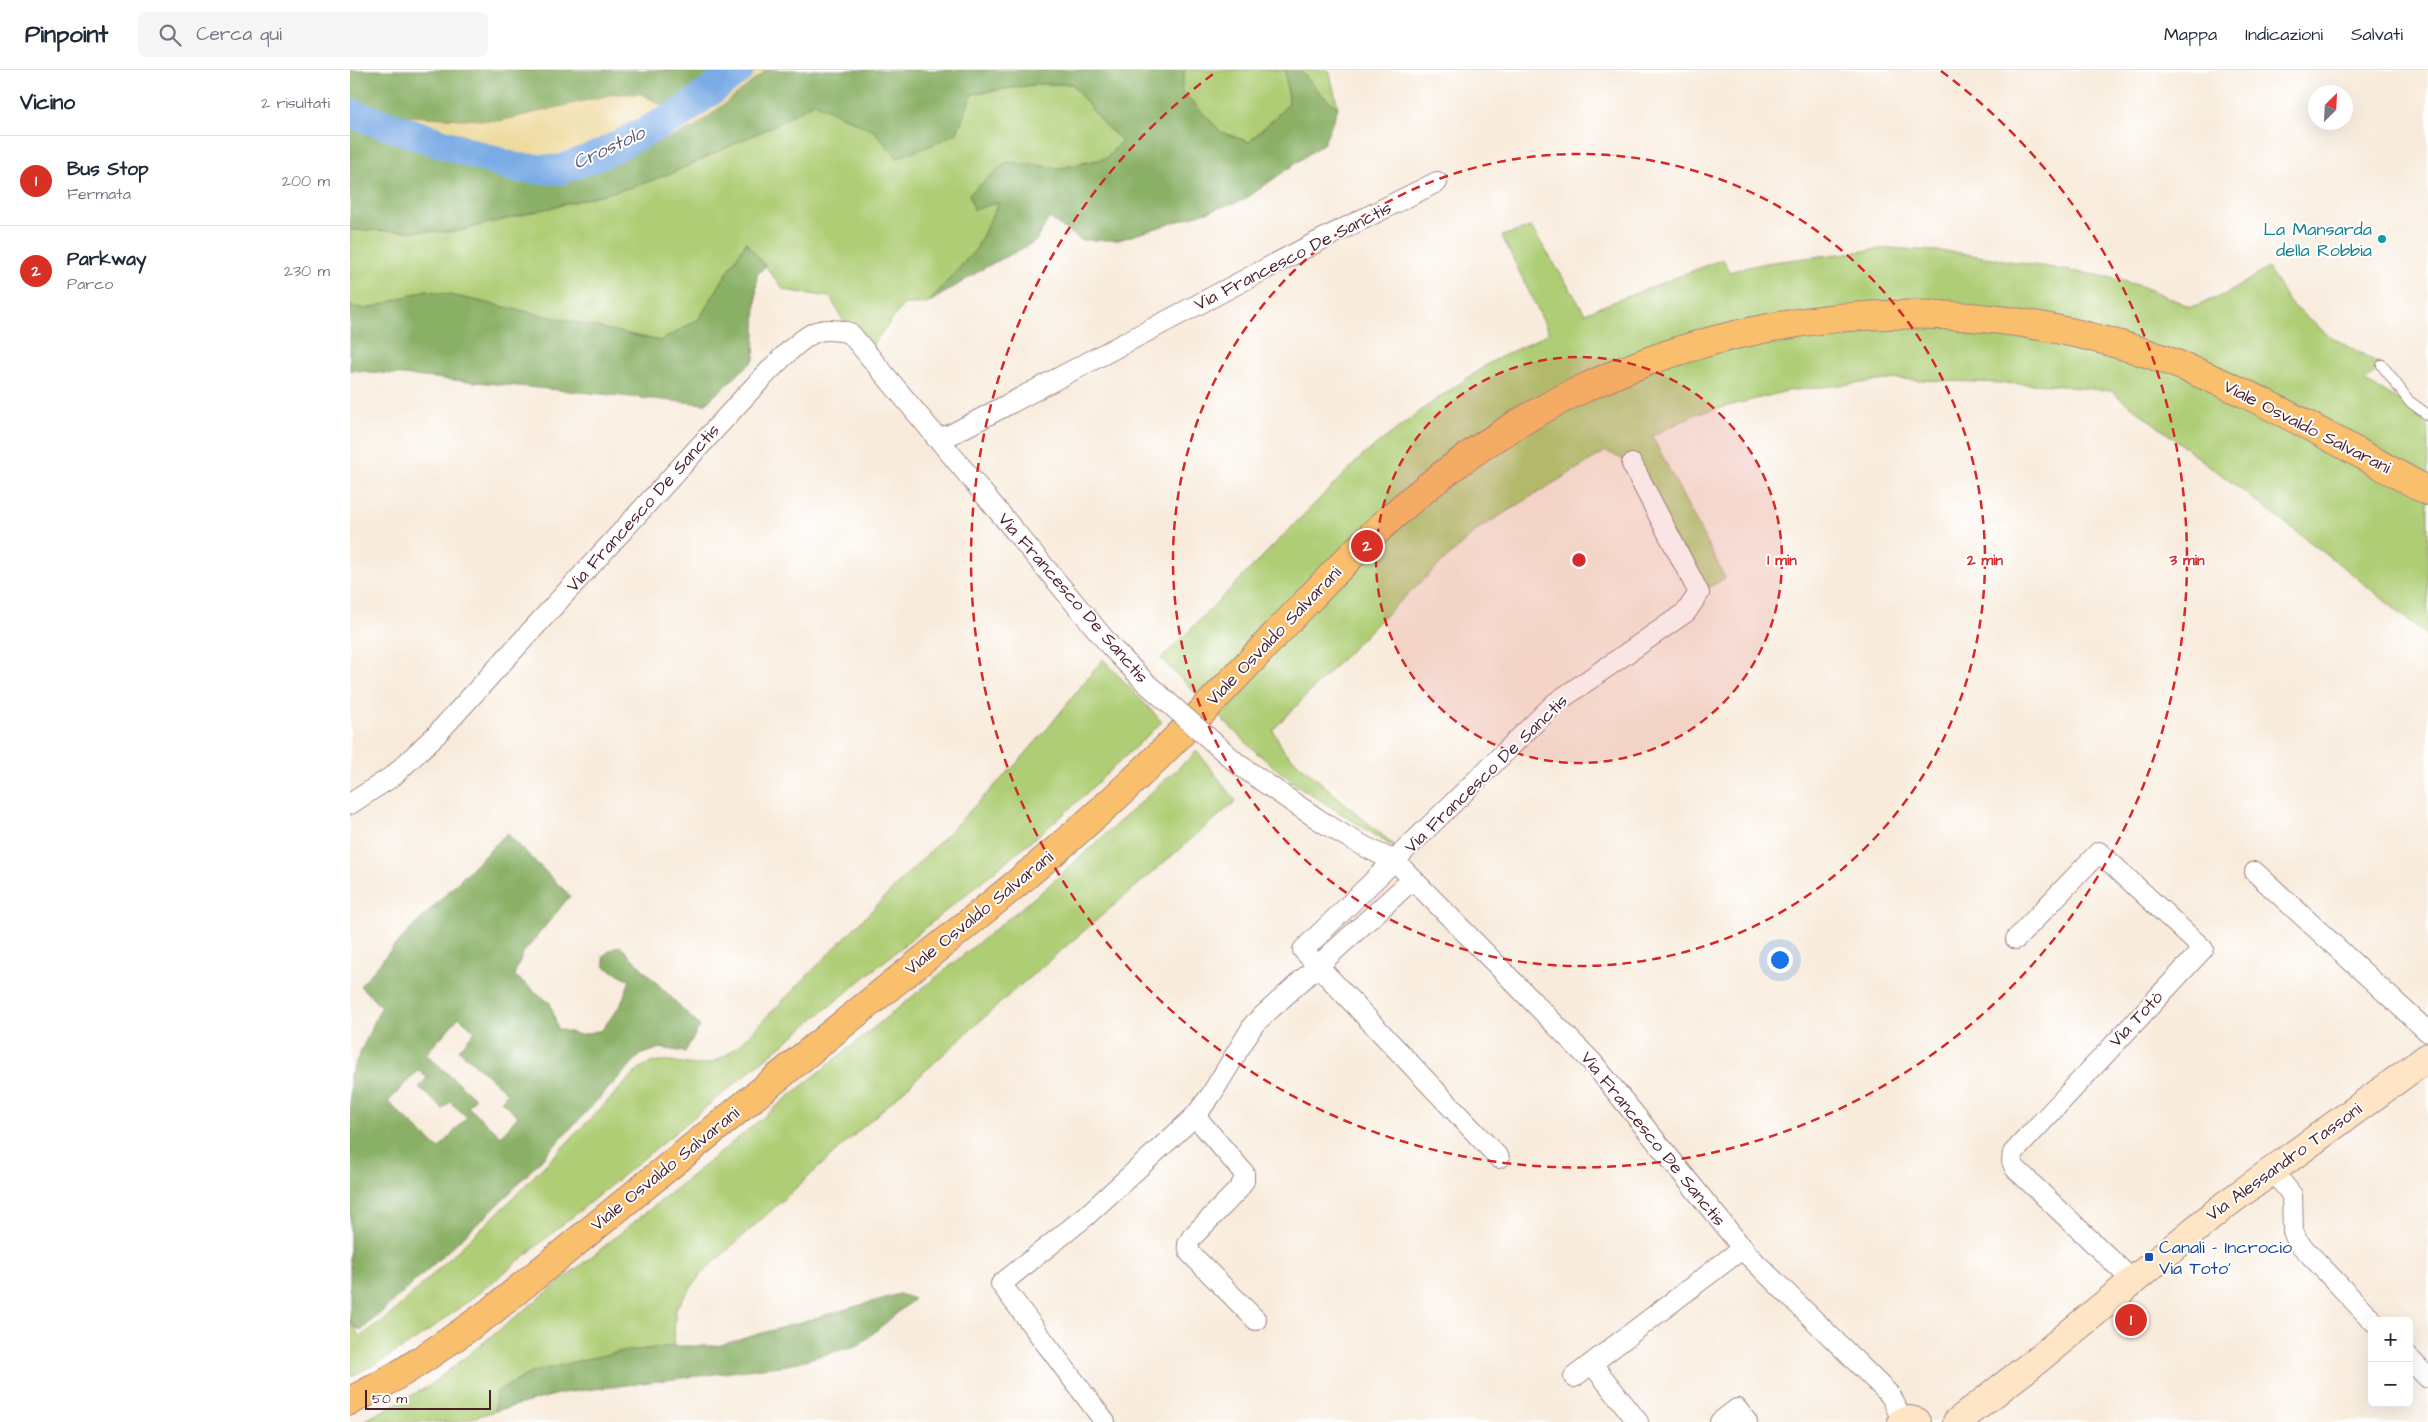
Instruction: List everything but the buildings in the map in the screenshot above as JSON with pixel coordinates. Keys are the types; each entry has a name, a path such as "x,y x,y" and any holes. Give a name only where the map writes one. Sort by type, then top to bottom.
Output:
{"main road":[{"name":"Viale Osvaldo Salvarani","path":"350,1400 382,1386 420,1362 493,1310 1019,882 1109,803 1172,743 1345,561 1421,491 1460,461 1529,416 1573,392 1620,370 1708,341 1797,323 1866,315 1913,313 2010,321 2066,330 2137,350 2246,392 2428,491"}],"street":[{"name":"Via Francesco De Sanctis","path":"936,438 950,434 1311,245 1437,182"},
{"name":"Via Francesco De Sanctis","path":"350,804 393,776 437,734 749,392 801,341 817,331 836,329 850,333 1112,648 1146,683 1238,764 1297,805 1378,854 1395,861 1593,1063 1743,1248 1891,1396 1902,1422"},
{"name":"Via Francesco De Sanctis","path":"1395,861 1554,704 1686,612 1699,593 1632,464"},
{"name":"Via Totò","path":"2016,939 2099,852 2203,949 2012,1153 2012,1161 2015,1168 2132,1280"},
{"path":"1395,861 1303,950 1499,1158"},
{"path":"2255,872 2428,1032"},
{"path":"1105,1422 1001,1284 1086,1217 1195,1116 1254,1024 1413,879"},
{"name":"Via Alessandro Tassoni","path":"1957,1422 2036,1361 2132,1280 2272,1170 2428,1057"},
{"path":"1195,1116 1244,1173 1244,1181 1238,1190 1192,1237 1188,1244 1190,1253 1256,1320"},
{"path":"2272,1170 2292,1195 2293,1231 2298,1241 2370,1317"},
{"path":"1574,1377 1743,1248"},
{"path":"2413,1362 2428,1378"},
{"path":"1592,1364 1638,1422"},
{"path":"1720,1422 1737,1409 1747,1422"},
{"path":"1902,1422 1910,1420 1917,1422"}],"lane":[{"path":"2382,365 2408,401 2428,415"}],"green space":[{"path":"350,70 1185,70 1181,90 1221,132 1249,142 1289,104 1285,70 1300,70 1322,95 1338,108 1324,143 1244,200 1119,240 1081,240 1049,218 1035,242 984,268 927,304 976,249 999,202 974,210 969,194 1007,162 1061,168 1107,158 1122,140 1105,126 1072,84 1038,84 972,94 957,132 937,143 897,158 874,131 814,103 773,126 674,172 636,186 454,232 350,230"},
{"path":"1185,70 1285,70 1289,104 1249,142 1221,132 1181,90"},
{"path":"1300,70 1329,70 1338,108 1322,95"},
{"path":"1038,84 1072,84 1105,126 1122,140 1107,158 1061,168 1007,162 999,202 976,249 927,304 904,304 866,353 850,333 830,297 784,290 746,242 699,319 660,341 427,290 367,309 350,306 350,230 454,232 636,186 674,172 773,126 814,103 874,131 897,158 957,133 972,94"},
{"path":"1531,227 1585,313 1723,259 1729,272 1765,263 1889,248 1953,252 2108,277 2141,286 2191,307 2226,294 2268,268 2289,302 2328,335 2382,365 2365,382 2428,415 2428,636 2347,570 2111,391 2052,385 1896,379 1787,391 1696,414 1652,436 1725,578 1699,593 1632,464 1606,451 1478,529 1376,624 1273,730 1284,751 1403,853 1295,784 1256,752 1161,659 1362,456 1427,406 1491,362 1549,333 1502,236"},
{"path":"746,242 765,266 757,275 754,360 705,404 350,370 350,306 367,309 427,290 660,341 699,319"},
{"path":"1103,659 1162,722 1064,814 500,1276 409,1344 350,1377 350,1321 360,1337 389,1316 508,1203 640,1068 659,1061 700,1065 709,1063 721,1058 739,1045 1019,761"},
{"path":"1197,751 1236,801 1010,994 701,1274 676,1308 673,1346 619,1352 573,1362 496,1392 495,1411 459,1422 362,1422 429,1386 596,1253 1046,888"},
{"path":"507,833 570,896 523,953 514,975 550,1003 558,1029 580,1035 602,1030 621,1004 630,980 605,967 603,956 620,946 700,1026 685,1052 660,1048 640,1055 502,1201 362,1330 356,1328 350,1321 350,1075 381,1007 360,986 396,944","holes":["459,1017 475,1031 459,1050 507,1093 501,1101 518,1116 501,1136 468,1107 475,1098 426,1054","418,1070 427,1078 419,1087 443,1109 450,1102 467,1117 439,1149 388,1102"]},
{"path":"899,1294 914,1299 859,1345 787,1365 562,1393 495,1411 496,1392 533,1372 619,1352 673,1346 717,1346"}],"sand":[{"path":"739,70 767,70 694,128 639,150 560,170 516,168 350,113 500,121 614,94 642,94 678,115"}],"waterway":[{"name":"Crostolo","path":"350,113 516,168 560,170 599,155 678,115 739,70"}],"place":[{"name":"La Mansarda della Robbia","path":"2382,239"},
{"name":"Parkway","path":"1367,546"},
{"name":"Canali - Incrocio Via Toto'","path":"2149,1257"},
{"name":"Bus Stop","path":"2131,1320"}]}
